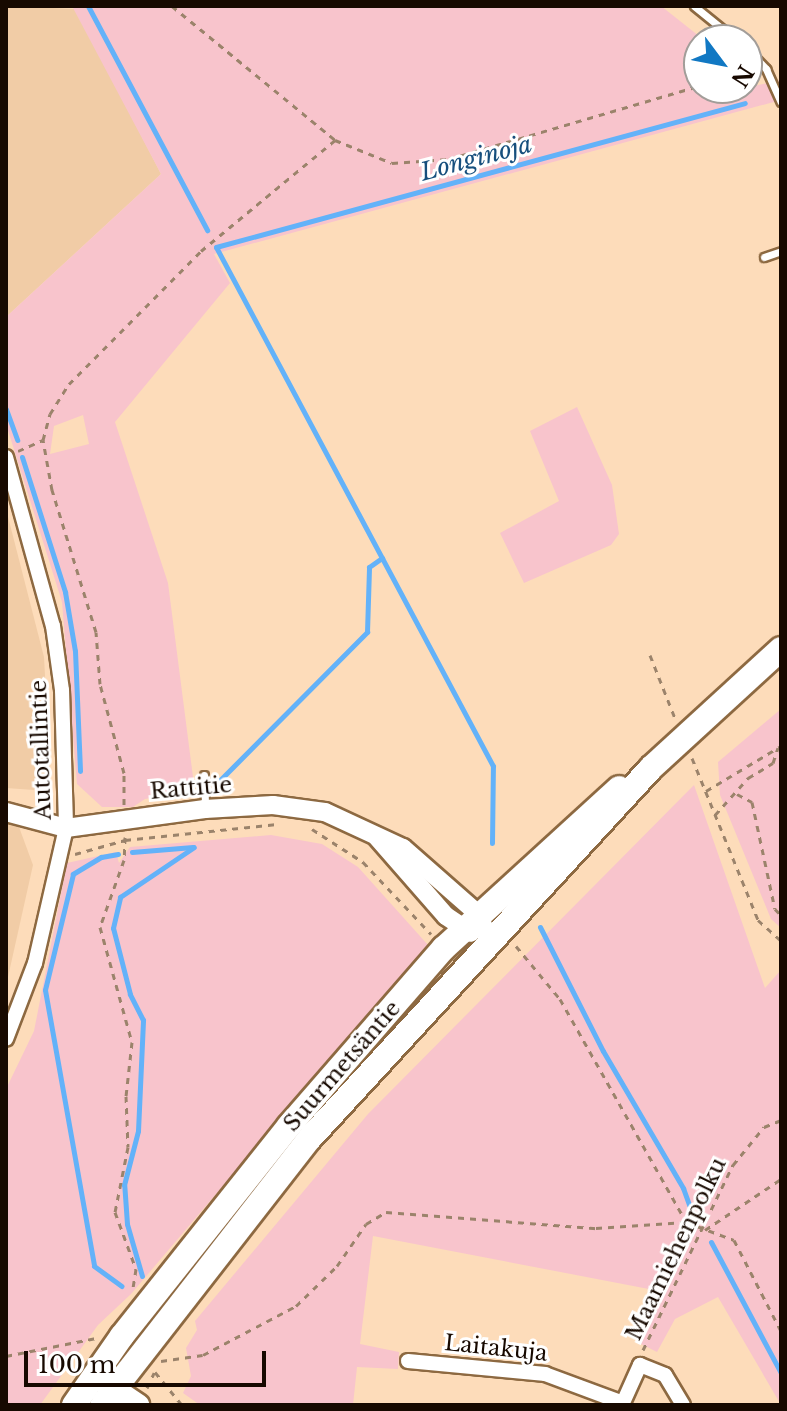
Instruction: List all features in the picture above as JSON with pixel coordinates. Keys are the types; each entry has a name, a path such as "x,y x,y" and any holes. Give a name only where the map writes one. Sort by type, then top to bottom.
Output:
{"main road":[{"name":"Suurmetsäntie","path":"103,1390 289,1126 444,948 614,791 651,768 781,649"},
{"name":"Suurmetsäntie","path":"74,1405 103,1390 311,1137 501,940 624,803 651,768"},
{"path":"103,1390 138,1405"}],"street":[{"name":"Autotallintie","path":"6,455 53,626 62,690 66,828 35,963 6,1039"},
{"name":"Rattitie","path":"6,812 66,828 205,809 307,808 343,817 403,848 469,922 501,940"},
{"name":"Laitakuja","path":"408,1361 545,1374 622,1404"},
{"path":"622,1404 640,1365 665,1375 683,1405"}],"lane":[{"path":"694,6 716,24"},
{"path":"763,66 781,102"},
{"path":"764,257 781,251"},
{"path":"204,775 205,809"}],"path":[{"path":"172,6 335,140 392,163 449,159 683,91"},
{"path":"131,1295 136,1269 115,1212 128,1147 126,1096 132,1042 100,927 124,860 124,773 100,684 96,632 64,534 43,440 50,414 69,384 201,251 335,140"},
{"path":"6,455 43,440"},
{"path":"650,655 682,740 758,920 781,941"},
{"path":"706,792 780,747"},
{"path":"715,815 737,794 748,778 773,763 780,747"},
{"path":"737,794 752,802 775,909 781,915"},
{"path":"57,861 90,847 125,840 290,824"},
{"path":"308,827 363,862 444,948"},
{"path":"501,940 560,999 686,1222"},
{"name":"Maamiehenpolku","path":"640,1365 643,1349 705,1230 733,1165 764,1127 781,1120"},
{"path":"705,1230 781,1179"},
{"path":"158,1362 203,1355 296,1306 337,1266 366,1224 386,1212 596,1228 686,1222 734,1240 781,1331"},
{"path":"6,1356 76,1344 105,1332"},
{"path":"138,1405 166,1350"},
{"path":"155,1372 182,1405"}],"shaded area":[{"path":"6,6 76,9 161,174 6,317"},
{"path":"72,6 661,6 684,24 683,104 763,104 763,84 781,80 781,100 214,254 230,283 115,422 168,583 193,777 190,792 145,799 133,807 102,807 77,784 62,602 6,424 6,317 161,174","holes":["83,415 89,444 50,454 54,426"]},
{"path":"577,407 612,485 619,534 611,545 524,583 500,533 559,501 530,431"},
{"path":"6,509 44,657 50,770 34,790 6,788"},
{"path":"781,709 781,928 771,919 720,795 718,762"},
{"path":"694,785 765,988 781,970 781,1405 718,1297 675,1319 657,1352 637,1342 654,1290 373,1236 360,1344 399,1352 398,1369 357,1367 353,1405 200,1405 183,1393 191,1376 186,1348 197,1330 195,1321 368,1114"},
{"path":"6,823 19,827 33,865 6,986"},
{"path":"271,835 322,844 358,867 428,945 131,1294 98,1325 40,1405 6,1405 6,1089 34,1031 67,863 116,852 119,863 130,847"}],"waterway":[{"path":"88,6 207,230"},
{"name":"Longinoja","path":"492,843 493,766 216,247 741,104"},
{"path":"6,409 17,440"},
{"path":"22,457 65,592 75,651 80,771"},
{"path":"219,789 220,780 367,632 369,567 382,558"},
{"path":"132,852 193,847"},
{"path":"142,1276 127,1224 124,1185 138,1131 143,1020 130,994 113,928 120,897 194,847"},
{"path":"118,854 101,857 73,874 45,990 94,1266 122,1286"},
{"path":"540,927 603,1051 683,1188 694,1218"},
{"path":"711,1242 781,1373"}]}
